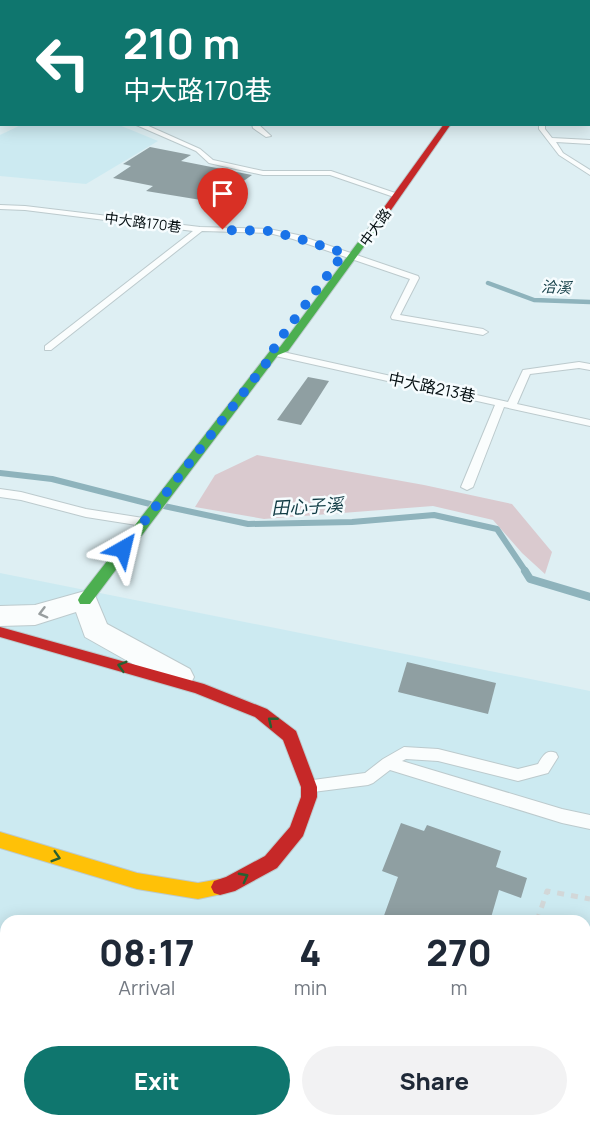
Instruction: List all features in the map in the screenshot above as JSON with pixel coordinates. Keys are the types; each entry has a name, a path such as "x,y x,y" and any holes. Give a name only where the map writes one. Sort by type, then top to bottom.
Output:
{"street":[{"path":"392,194 437,126"},
{"name":"中大路","path":"85,600 274,353 274,347 349,255 392,194 446,126"},
{"path":"0,616 35,615 85,600 95,630 199,688"},
{"path":"0,632 199,688 261,713 290,736 309,787 309,797 297,831 271,862 229,885 198,891 137,881 0,840"}],"lane":[{"path":"142,126 198,150 211,162 263,173 331,173 392,194"},
{"path":"255,126 268,136"},
{"path":"542,126 561,154 589,173"},
{"path":"550,140 590,142"},
{"name":"中大路170巷","path":"0,207 200,229 269,231 294,237 415,278 395,317 483,332"},
{"path":"48,348 200,229"},
{"name":"中大路213巷","path":"274,353 590,423"},
{"path":"467,487 507,403 526,372 579,365 590,367"},
{"path":"0,493 21,496 86,513 146,519"},
{"path":"309,787 368,779 404,753 438,755 518,775 543,769 551,757"},
{"path":"388,763 562,816 590,822"}],"path":[{"path":"539,915 547,891 590,900"}],"shaded area":[{"path":"19,126 121,126 158,141 86,184 0,176 0,135"},
{"path":"257,455 424,485 512,504 552,552 545,574 522,553 493,520 433,506 264,519 195,507 215,475"},
{"path":"0,573 590,691 590,915 0,915"}],"building":[{"path":"150,147 191,155 181,161 252,175 218,199 206,197 201,200 146,191 153,186 113,178 131,166 123,164"},
{"path":"308,377 329,381 301,425 277,420"},
{"path":"407,662 496,683 488,714 398,692"},
{"path":"401,823 424,831 427,825 501,851 496,867 527,878 521,898 499,890 492,915 384,915 398,877 382,871"}],"waterway":[{"name":"洽溪","path":"488,283 534,300 590,302"},
{"name":"田心子溪","path":"0,473 52,479 150,504"},
{"name":"田心子溪","path":"164,506 248,524 352,522 434,515 497,529 526,572"},
{"name":"田心子溪","path":"525,571 530,579 590,597"}],"traffic: fast":[{"path":"85,600 274,353 284,349 388,208"}],"traffic: slow":[{"path":"0,840 137,881 198,891 220,887"}],"traffic: jam":[{"path":"388,208 447,126"},
{"path":"0,632 199,688 261,713 290,736 309,787 309,797 297,831 271,862 229,885 220,887"}],"route":[{"path":"123,549 274,353 274,347 344,253 269,231 223,230"}]}
